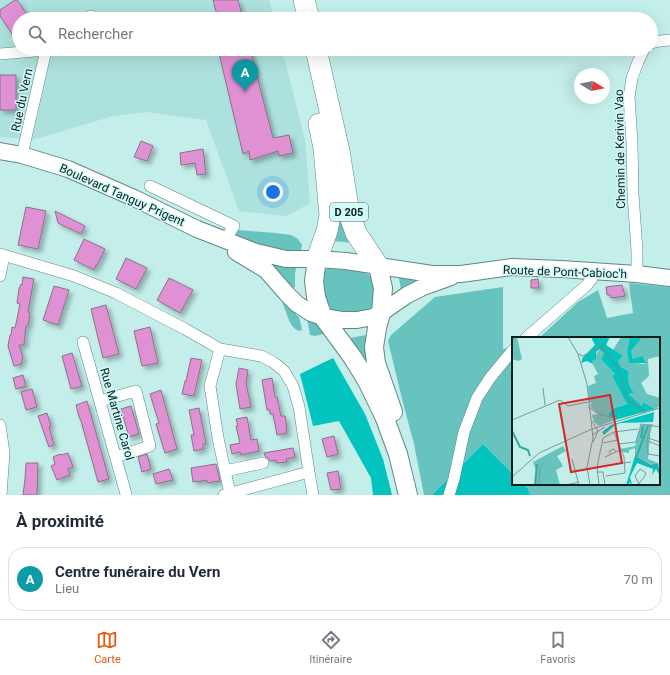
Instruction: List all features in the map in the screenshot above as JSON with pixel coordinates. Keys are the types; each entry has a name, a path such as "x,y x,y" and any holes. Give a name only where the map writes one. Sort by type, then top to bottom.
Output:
{"highway":[{"path":"290,0 293,12"},
{"path":"304,0 307,12"},
{"name":"D 205","path":"303,56 324,148 330,216 327,231 317,259"},
{"name":"D 205","path":"318,56 339,150 349,213 356,233 378,266"}],"main road":[{"path":"317,259 314,281 316,298 323,317 353,358 367,381 384,416 398,454 408,495"},
{"path":"378,266 383,288 381,314 374,348 376,363 399,430 406,463 408,495"}],"street":[{"path":"658,41 670,40"},
{"name":"Rue du Vern","path":"0,54 12,53"},
{"name":"Rue du Vern","path":"22,155 45,56"},
{"name":"Chemin de Kerivin Vao","path":"637,274 629,96 632,78 641,56"},
{"name":"Boulevard Tanguy Prigent","path":"0,151 22,155 68,169 134,198 197,229 266,270 297,304 311,313 323,317 342,320 357,320 381,314"},
{"path":"150,186 234,226 225,240"},
{"name":"Boulevard Tanguy Prigent","path":"197,229 256,252 286,259 317,259"},
{"path":"0,276 2,254 74,276 116,293 220,349 261,356 273,362 284,371 293,386 299,407 313,495"},
{"path":"317,259 346,261 378,266"},
{"name":"Route de Pont-Cabioc'h","path":"378,266 432,274 461,274 512,267 637,274 670,278"},
{"path":"527,337 587,285 592,278 593,271"},
{"name":"Route de Pont-Cabioc'h","path":"381,314 407,295 423,287 461,274"},
{"name":"Rue Martine Carol","path":"83,342 116,457 129,495"},
{"path":"220,349 210,386 225,471 227,494 309,472"},
{"path":"448,495 454,479 464,432 477,398 490,378 512,351"},
{"path":"100,401 136,391 150,446 116,457"},
{"path":"0,425 4,453 2,495"},
{"path":"225,471 263,463"}],"shaded area":[{"path":"0,0 269,0 272,12 12,12 12,56 284,56 305,140 310,203 287,216 239,211 206,120 147,112 113,116 32,140 0,137"},
{"path":"331,151 356,243 332,241"},
{"path":"238,230 291,235 298,239 302,245 300,254 234,240"},
{"path":"267,260 297,263 295,287 292,288"},
{"path":"327,269 357,271 371,276 374,284 375,295 375,302 372,309 352,313 331,311 328,307 323,292 324,271"},
{"path":"399,278 425,280 401,290"},
{"path":"629,283 670,287 670,495 530,495 528,489 524,485 660,485 660,337 540,337 578,302 598,290 607,318 633,313"},
{"path":"503,287 503,349 512,347 512,473 483,444 432,495 424,495 414,444 388,341 391,335 435,297"},
{"path":"281,298 296,311 296,315 299,317 302,329 300,331 292,325"},
{"path":"307,319 317,323 328,333 315,336 310,335"},
{"path":"366,335 367,337 375,379 345,339"},
{"path":"333,358 365,414 383,459 392,495 373,495 371,478 339,421 313,426 300,374"},
{"path":"483,444 512,473 512,485 524,485 528,489 530,495 432,495"}],"building":[{"path":"17,0 25,12 12,12 12,34 0,16 0,10"},
{"path":"213,0 238,0 241,12 216,12"},
{"path":"220,56 252,56 273,138 289,135 293,153 279,156 278,151 250,160 249,151 243,154"},
{"path":"0,75 16,75 16,110 0,110"},
{"path":"141,141 153,146 147,161 134,157"},
{"path":"203,149 206,174 197,175 195,163 181,165 180,153"},
{"path":"26,207 46,211 38,249 18,245"},
{"path":"55,211 85,226 81,234 58,223"},
{"path":"84,239 105,249 94,270 74,260"},
{"path":"126,258 147,268 136,289 116,279"},
{"path":"23,277 34,279 24,345 19,345 23,357 21,364 14,366 8,346 12,327 15,328 17,319 20,304 17,303 19,289 21,284 22,285"},
{"path":"169,278 193,290 180,313 157,300"},
{"path":"538,279 539,288 531,288 531,280"},
{"path":"622,285 625,296 611,298 610,295 607,295 606,287"},
{"path":"54,286 69,290 58,325 43,320"},
{"path":"106,305 119,354 103,358 91,309"},
{"path":"150,327 158,363 142,366 134,331"},
{"path":"72,353 82,386 71,389 62,356"},
{"path":"191,358 202,360 194,396 182,394"},
{"path":"239,368 248,370 246,383 251,407 240,409 236,384"},
{"path":"23,375 26,386 16,389 13,378"},
{"path":"272,378 275,397 277,397 281,416 285,416 287,428 287,433 277,435 273,414 270,414 270,410 267,410 262,380"},
{"path":"32,389 37,407 26,410 21,392"},
{"path":"161,390 177,449 165,453 156,424 159,423 150,394"},
{"path":"87,401 109,479 98,482 76,405"},
{"path":"131,406 139,434 129,437 121,409"},
{"path":"199,408 206,444 203,444 203,449 194,451 191,435 194,435 189,410"},
{"path":"47,413 54,445 49,447 38,416"},
{"path":"247,417 251,440 257,439 259,451 241,455 240,452 232,454 230,445 240,443 236,419"},
{"path":"334,436 338,454 327,457 322,439"},
{"path":"293,448 295,457 286,459 287,462 277,463 276,460 270,461 264,453"},
{"path":"68,453 73,467 68,469 70,475 57,480 51,466 55,464 53,457"},
{"path":"147,454 151,469 142,472 138,457"},
{"path":"26,463 38,463 37,495 23,495"},
{"path":"216,464 220,481 207,483 207,480 193,482 191,468"},
{"path":"169,469 173,480 156,484 153,474"},
{"path":"338,471 341,489 331,490 327,473"}],"place":[{"name":"Centre funéraire du Vern","path":"245,92"}]}
